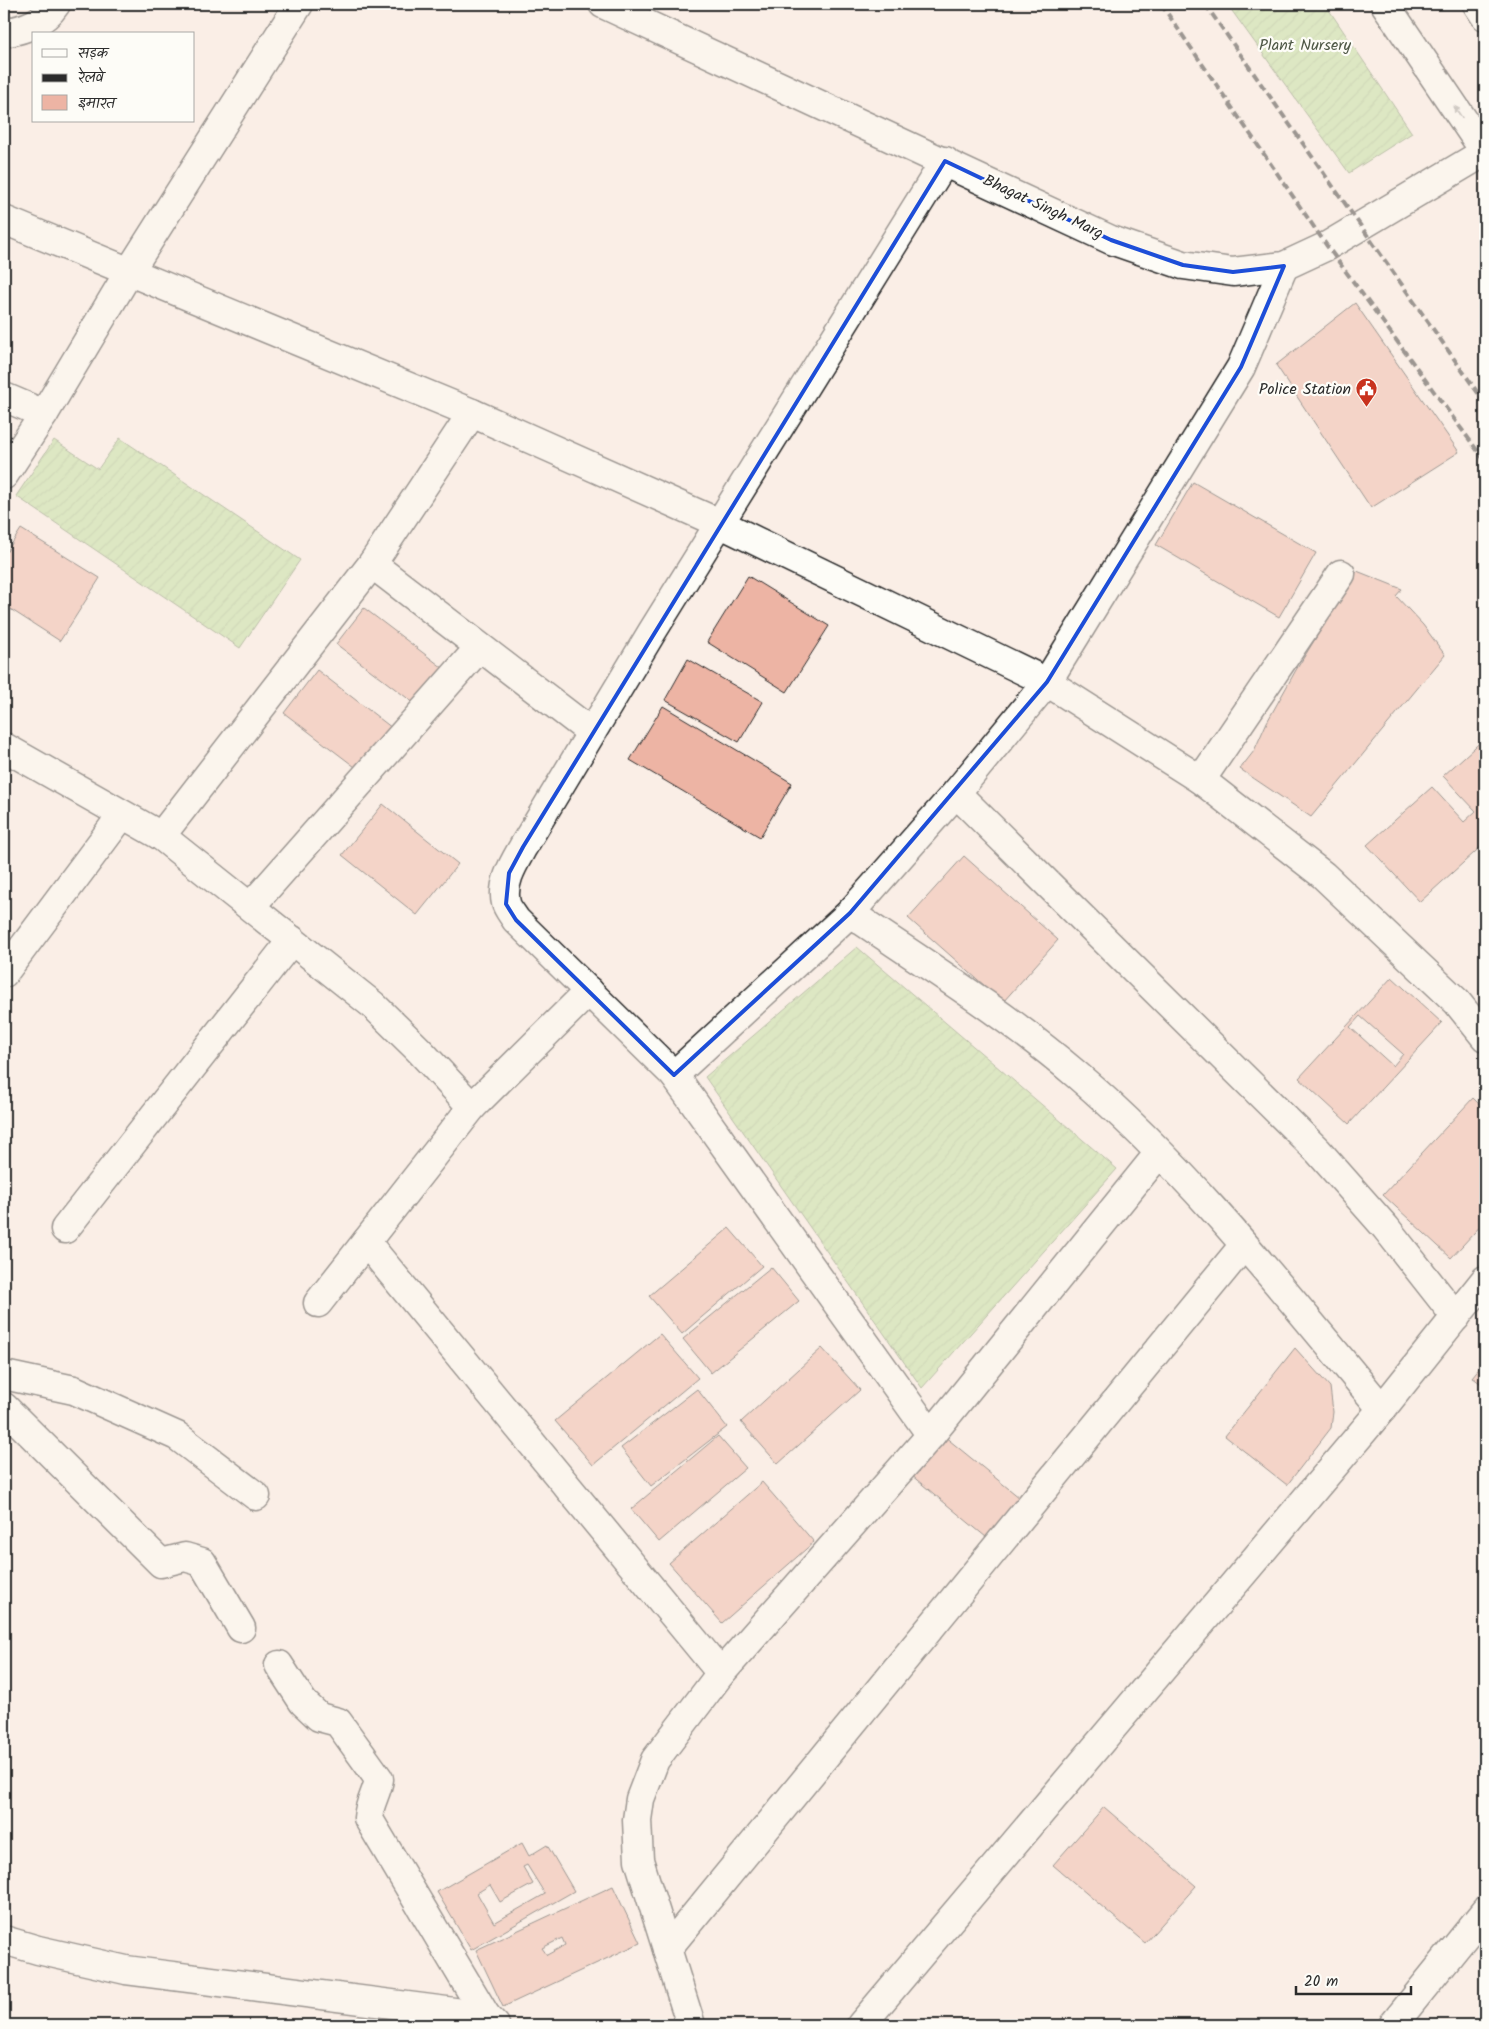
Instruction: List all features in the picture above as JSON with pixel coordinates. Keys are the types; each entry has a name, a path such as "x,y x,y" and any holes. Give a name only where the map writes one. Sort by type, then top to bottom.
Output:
{"street":[{"path":"4,33 28,28 49,14 56,4"},
{"path":"4,475 44,414 129,272 299,4"},
{"name":"Bhagat Singh Marg","path":"603,4 946,161 1112,240 1183,265 1233,272 1284,266 1327,246 1485,152"},
{"path":"1385,4 1485,152"},
{"path":"1476,4 1485,16"},
{"path":"931,1435 674,1075 516,920 506,904 506,890 509,873 522,847 591,732 946,161"},
{"path":"4,220 472,413 721,524 1046,682 1201,780 1323,875 1457,1002 1485,1037"},
{"path":"674,1075 850,913 956,793 1046,682 1241,367 1284,266"},
{"path":"4,397 44,414"},
{"path":"161,836 372,564 472,413"},
{"path":"372,564 478,648 591,732"},
{"path":"1201,780 1341,574"},
{"path":"251,906 478,648"},
{"path":"4,747 161,836 251,906 373,1006 419,1050 472,1107"},
{"path":"956,793 1318,1151 1386,1228 1456,1317"},
{"path":"4,972 122,815"},
{"path":"850,913 972,995 1077,1075 1159,1153 1244,1245 1382,1409"},
{"path":"65,1229 292,940"},
{"path":"318,1303 472,1107 589,991"},
{"path":"691,2025 639,1860 637,1820 640,1799 655,1760 721,1673 931,1435 1159,1153"},
{"path":"366,1242 721,1673"},
{"path":"667,1949 1244,1245"},
{"path":"861,2025 1382,1409 1485,1280"},
{"path":"4,1376 74,1390 177,1436 256,1496"},
{"path":"4,1407 161,1563 185,1557 202,1562 241,1628"},
{"path":"279,1666 304,1702 319,1717 338,1722 378,1779 377,1793 369,1805 368,1818 491,2020"},
{"path":"1394,2025 1485,1911"},
{"path":"4,1940 38,1950 126,1970 491,2020"}],"highlighted area":[{"path":"945,161 1111,240 1183,265 1233,272 1284,266 1241,367 1047,682 850,913 674,1075 516,920 506,904 509,873 523,847"}],"green space":[{"name":"Plant Nursery","path":"1227,4 1325,4 1412,133 1349,173"},
{"path":"120,438 300,560 240,648 16,496 54,440 98,469"},
{"path":"857,947 1117,1169 922,1388 705,1077"}],"building":[{"name":"Police Station","path":"1355,303 1459,452 1371,508 1276,365"},
{"path":"1193,482 1316,553 1279,617 1156,545"},
{"path":"21,529 100,578 60,641 4,605 4,556"},
{"path":"1357,571 1402,589 1396,596 1423,625 1445,655 1311,817 1240,769 1254,751 1267,722 1296,670"},
{"path":"748,576 829,626 787,692 707,642"},
{"path":"364,608 447,671 419,707 336,644"},
{"path":"688,659 763,702 739,742 665,700"},
{"path":"317,670 392,728 359,770 284,713"},
{"path":"663,706 792,783 760,837 630,760"},
{"path":"1485,738 1485,843 1420,902 1367,845 1432,787 1464,822 1476,811 1443,776"},
{"path":"383,804 458,864 417,915 342,855"},
{"path":"964,856 1058,940 1003,1002 908,918"},
{"path":"1392,977 1442,1023 1349,1124 1299,1078","holes":["1360,1016 1403,1054 1393,1066 1350,1027"]},
{"path":"1473,1098 1485,1110 1485,1221 1451,1258 1383,1195"},
{"path":"729,1228 762,1266 682,1334 649,1296"},
{"path":"771,1267 799,1301 711,1373 683,1339"},
{"path":"660,1334 698,1378 593,1465 555,1421"},
{"path":"822,1348 860,1390 778,1464 741,1422"},
{"path":"1295,1348 1330,1387 1333,1412 1331,1428 1287,1485 1225,1436"},
{"path":"1485,1361 1485,1387 1472,1377"},
{"path":"697,1389 727,1427 651,1486 621,1448"},
{"path":"718,1436 746,1468 659,1542 631,1509"},
{"path":"944,1436 1025,1502 992,1542 911,1475"},
{"path":"762,1482 814,1542 722,1623 669,1563"},
{"path":"1104,1807 1196,1886 1145,1943 1053,1865"},
{"path":"522,1843 529,1856 547,1845 574,1891 471,1950 437,1892","holes":["527,1865 545,1894 494,1923 477,1893 490,1885 500,1902 533,1884 523,1867"]},
{"path":"613,1886 640,1943 503,2007 476,1950","holes":["562,1938 565,1945 547,1955 542,1948"]}],"railway":[{"path":"1161,4 1327,246 1485,461"},
{"path":"1205,4 1485,403"}],"place":[{"name":"Police Station","path":"1367,408"}]}
